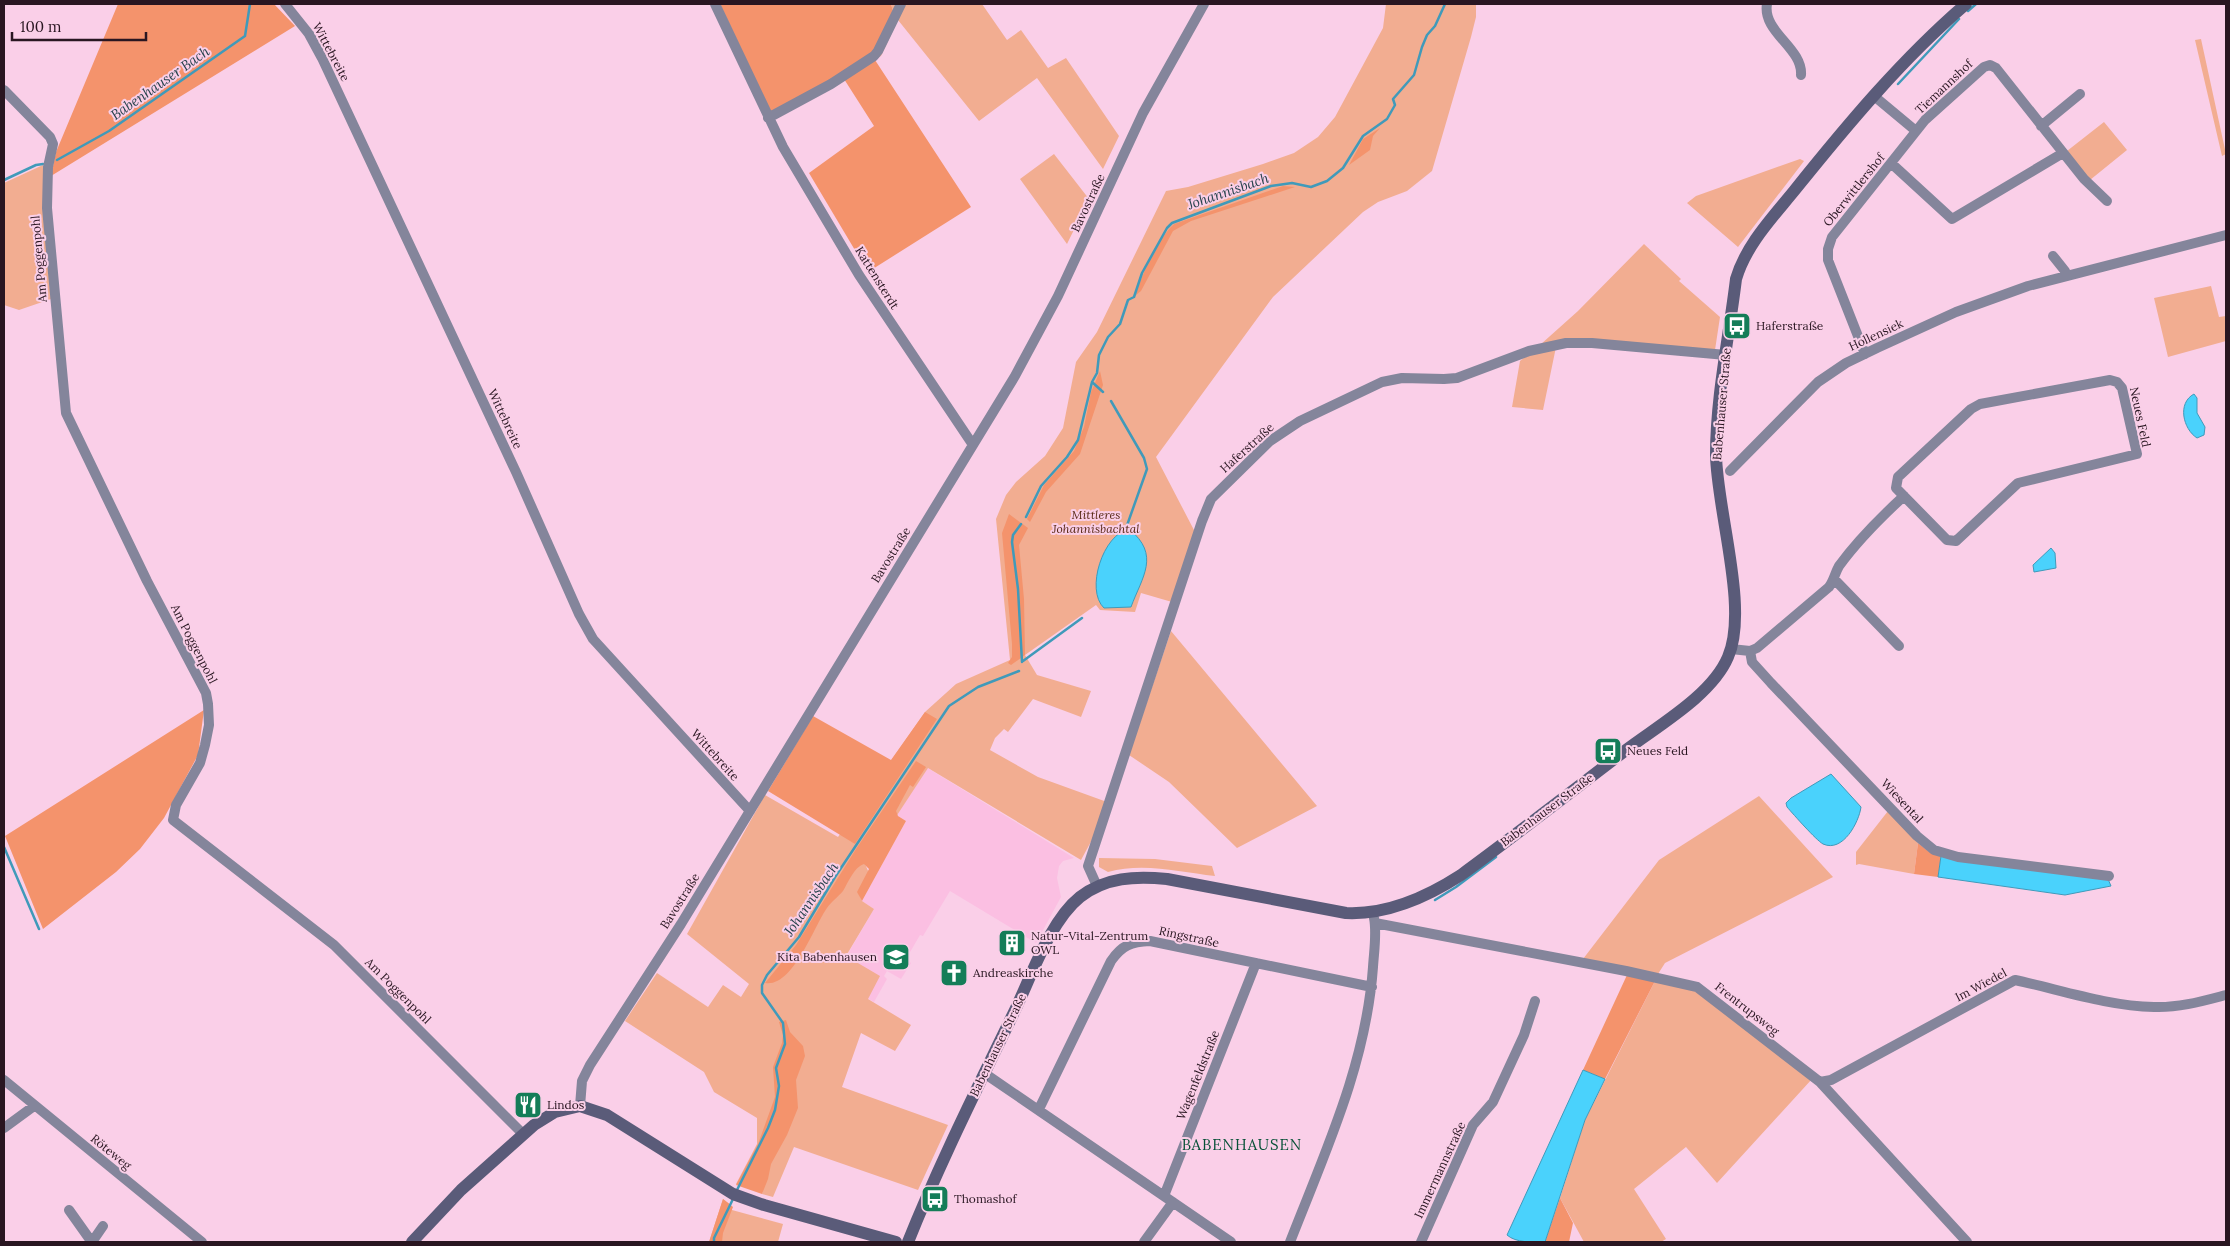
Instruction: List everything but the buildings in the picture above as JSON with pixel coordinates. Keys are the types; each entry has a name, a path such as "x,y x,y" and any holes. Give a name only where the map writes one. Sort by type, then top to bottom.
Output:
{"main road":[{"name":"Babenhauser Straße","path":"908,1242 984,1073 1056,927 1078,898 1097,886 1126,878 1167,879 1374,918 1425,896 1461,875 1704,690 1719,673 1731,648 1735,631 1735,613 1718,490 1716,454 1736,279 1744,257 1822,156 1874,96 1924,42 1966,4"},
{"path":"412,1242 461,1190 524,1134 555,1112 580,1106 591,1108 607,1115 726,1190 741,1197 896,1242"}],"street":[{"name":"Kattensterdt","path":"715,4 768,118 859,275 973,446"},
{"path":"768,118 831,84 874,56 901,4"},
{"name":"Bavostraße","path":"580,1106 582,1081 590,1065 681,924 973,446 1041,329 1144,113 1204,4"},
{"path":"1767,4 1768,15 1772,24 1799,62 1801,75"},
{"name":"Wittebreite","path":"291,6 322,58 520,481 579,614 593,639 750,811"},
{"name":"Tiemannshof","path":"1874,96 1916,131 1967,82 1984,67 1990,65 1996,68 2084,179 2107,201"},
{"name":"Am Poggenpohl","path":"4,90 50,137 52,144 48,167 48,208 66,413 147,581 206,693 209,724 202,754 176,805 173,820 334,944 524,1134"},
{"path":"2041,126 2080,94"},
{"name":"Oberwittlershof","path":"1865,354 1828,260 1828,249 1832,236 1892,164 1916,131"},
{"path":"1892,164 1952,219 2063,153"},
{"name":"Hollensiek","path":"1730,470 1818,382 1846,363 1982,302 2028,286 2226,235"},
{"path":"2053,256 2066,276"},
{"name":"Haferstraße","path":"1097,886 1088,866 1202,521 1211,499 1270,441 1308,417 1382,382 1402,378 1457,378 1529,351 1552,345 1592,343 1726,355"},
{"name":"Neues Feld","path":"2110,380 2117,382 2122,388 2137,454 2018,483 1956,541 1947,540 1904,496 1896,488 1898,477 1971,409 1980,404 2110,380"},
{"path":"1731,648 1750,651 1829,587 1834,580 1837,569 1856,544 1904,496"},
{"path":"1834,580 1899,646"},
{"name":"Wiesental","path":"1750,651 1752,662 1832,749 1917,836 1934,850 1958,856 2109,876"},
{"path":"1290,1242 1348,1094 1367,1022 1372,987 1374,918"},
{"name":"Frentrupsweg","path":"1374,918 1697,987 1820,1082 1967,1242"},
{"name":"Ringstraße","path":"1039,1109 1111,961 1127,944 1150,941 1372,987"},
{"name":"Wagenfeldstraße","path":"1164,1196 1256,963"},
{"name":"Im Wiedel","path":"1820,1082 1831,1080 2015,980 2125,1004 2156,1007 2201,1002 2226,995"},
{"name":"Immermannstraße","path":"1421,1242 1473,1125 1494,1102 1524,1035 1534,1001"},
{"path":"984,1073 1231,1242"},
{"name":"Röteweg","path":"4,1080 202,1242"},
{"path":"4,1128 34,1106"},
{"path":"1144,1242 1173,1202"},
{"path":"68,1210 91,1242 103,1226"}],"shaded area":[{"path":"118,4 274,4 295,26 51,176 56,152"},
{"path":"720,4 891,4 893,11 874,52 841,75 771,112"},
{"path":"875,60 971,207 868,272 809,173 874,126 844,79"},
{"path":"1380,128 1373,136 1370,150 1349,165 1363,139"},
{"path":"1283,186 1295,187 1191,221 1173,231 1141,291 1136,295 1151,257 1162,238 1174,224"},
{"path":"1100,371 1103,385 1080,454 1046,492 1030,522 1027,519 1044,485 1074,451 1084,427 1091,392"},
{"path":"1009,514 1028,528 1019,545 1024,599 1025,655 1011,665 1008,663 1012,657 1012,644 1002,533"},
{"path":"204,710 198,755 164,818 140,849 116,872 43,929 5,836"},
{"path":"925,712 937,719 855,844 768,791 813,716 891,760"},
{"path":"916,761 926,767 913,787 910,785 896,811 898,816 906,821 862,901 857,892 869,869 864,864 854,872 843,891 827,908 802,954 785,976 775,982 765,983 796,945 856,849"},
{"path":"926,767 1074,858 1063,861 1059,866 1057,878 1061,897 1036,943 950,891 923,936 920,935 906,959 911,963 901,979 887,971 884,976 887,979 874,1002 833,979 874,909 862,901 906,821 898,816 896,811"},
{"path":"1918,843 1928,851 1941,856 1938,877 1914,874"},
{"path":"1627,975 1655,981 1605,1079 1583,1070"},
{"path":"786,1020 790,1032 803,1046 805,1056 796,1080 798,1108 787,1135 771,1164 762,1194 736,1185 758,1144 775,1097 773,1067 783,1035 779,1022"},
{"path":"1560,1198 1573,1223 1569,1242 1545,1242"},
{"path":"723,1199 733,1207 723,1233 722,1242 709,1242"}],"green space":[{"path":"891,4 982,4 1007,40 1021,30 1048,68 1066,58 1119,136 1103,169 1037,78 979,121 898,20 881,56 844,79 893,11"},
{"name":"Mittleres Johannisbachtal","path":"1386,4 1476,4 1476,17 1471,37 1432,171 1407,191 1378,202 1363,212 1273,297 1156,457 1195,532 1172,602 1141,593 1135,612 1100,610 1096,605 1025,655 1037,675 1091,691 1081,717 1033,699 1008,732 1004,729 995,738 990,750 1038,777 1107,802 1094,836 1081,860 928,768 865,864 869,873 858,892 862,901 874,909 846,956 880,976 868,999 911,1025 895,1051 861,1033 842,1087 948,1125 918,1190 794,1147 773,1197 762,1194 763,1190 736,1184 757,1144 757,1118 714,1092 704,1072 625,1021 657,973 708,1007 723,985 741,997 749,984 687,934 765,795 838,837 925,712 956,684 1010,660 996,519 1006,495 1016,482 1045,456 1063,428 1076,362 1097,332 1166,191 1188,187 1294,153 1318,137 1335,117 1383,28"},
{"path":"2201,39 2226,154 2222,156 2195,40"},
{"path":"2104,122 2127,150 2090,180 2067,151"},
{"path":"1054,154 1089,199 1067,244 1020,179"},
{"path":"1800,159 1804,161 1738,247 1687,203 1696,196"},
{"path":"43,165 43,210 51,299 19,310 4,305 4,183"},
{"path":"1644,244 1681,279 1679,281 1720,317 1715,350 1540,345 1578,311"},
{"path":"2211,286 2219,317 2226,316 2226,341 2168,357 2154,298"},
{"path":"1556,347 1543,410 1512,407 1520,361 1525,357"},
{"path":"1171,631 1317,806 1237,848 1169,782 1129,755"},
{"path":"1759,796 1833,877 1665,963 1658,974 1583,959 1659,860"},
{"path":"1888,811 1918,843 1914,874 1856,865 1856,852"},
{"path":"1099,858 1155,859 1212,866 1215,876 1148,868 1121,869 1108,872 1099,867"},
{"path":"1655,981 1695,989 1812,1079 1717,1183 1686,1147 1634,1189 1666,1239 1661,1242 1584,1242 1560,1198 1585,1120"},
{"path":"723,1199 731,1205 732,1210 783,1224 778,1242 709,1242"}],"water":[{"path":"2194,394 2197,398 2197,413 2205,427 2204,435 2197,438 2188,429 2184,416 2185,403"},
{"path":"1129,529 1139,539 1147,557 1144,576 1131,607 1104,608 1099,600 1096,589 1100,564 1111,541 1120,533"},
{"path":"2051,548 2055,553 2056,568 2034,572 2033,565"},
{"path":"1831,774 1861,807 1857,820 1849,834 1837,844 1830,846 1823,844 1815,838 1787,807 1786,803"},
{"path":"1941,856 2108,879 2111,886 2065,895 1938,877"},
{"path":"1583,1070 1605,1079 1585,1120 1545,1242 1524,1242 1511,1238 1507,1235"}],"waterway":[{"name":"Babenhauser Bach","path":"57,160 109,131 245,36 250,4"},
{"name":"Johannisbach","path":"1103,392 1092,382 1097,373 1099,355 1108,337 1120,324 1128,300 1134,297 1142,273 1167,228 1172,223 1271,186 1292,183 1311,187 1327,181 1343,168 1363,136 1387,119 1395,105 1393,99 1414,75 1427,35 1435,26 1445,4"},
{"path":"1968,11 1976,4"},
{"path":"1898,84 1959,19"},
{"name":"Babenhauser Bach","path":"4,180 36,165 43,164"},
{"path":"1026,517 1041,486 1067,457 1078,440 1092,382"},
{"name":"Johannisbach","path":"1111,401 1144,458 1147,469 1125,531"},
{"path":"1021,524 1013,535 1012,542 1018,589 1022,662"},
{"name":"Johannisbach","path":"1023,661 1082,618"},
{"name":"Johannisbach","path":"736,1192 768,1128 775,1110 779,1086 776,1068 785,1044 783,1023 762,993 762,985 767,975 799,937 835,877 949,706 978,687 1019,671"},
{"path":"4,847 39,929"},
{"path":"1435,900 1496,857"},
{"name":"Johannisbach","path":"714,1242 714,1238 733,1199"}],"place":[{"name":"Haferstraße","path":"1737,326"},
{"name":"Neues Feld","path":"1608,751"},
{"name":"Natur-Vital-Zentrum OWL","path":"1012,943"},
{"name":"Kita Babenhausen","path":"896,957"},
{"name":"Andreaskirche","path":"954,973"},
{"name":"Lindos","path":"528,1105"},
{"name":"Thomashof","path":"935,1199"}],"district":[{"name":"BABENHAUSEN","path":"1242,1145"}]}
